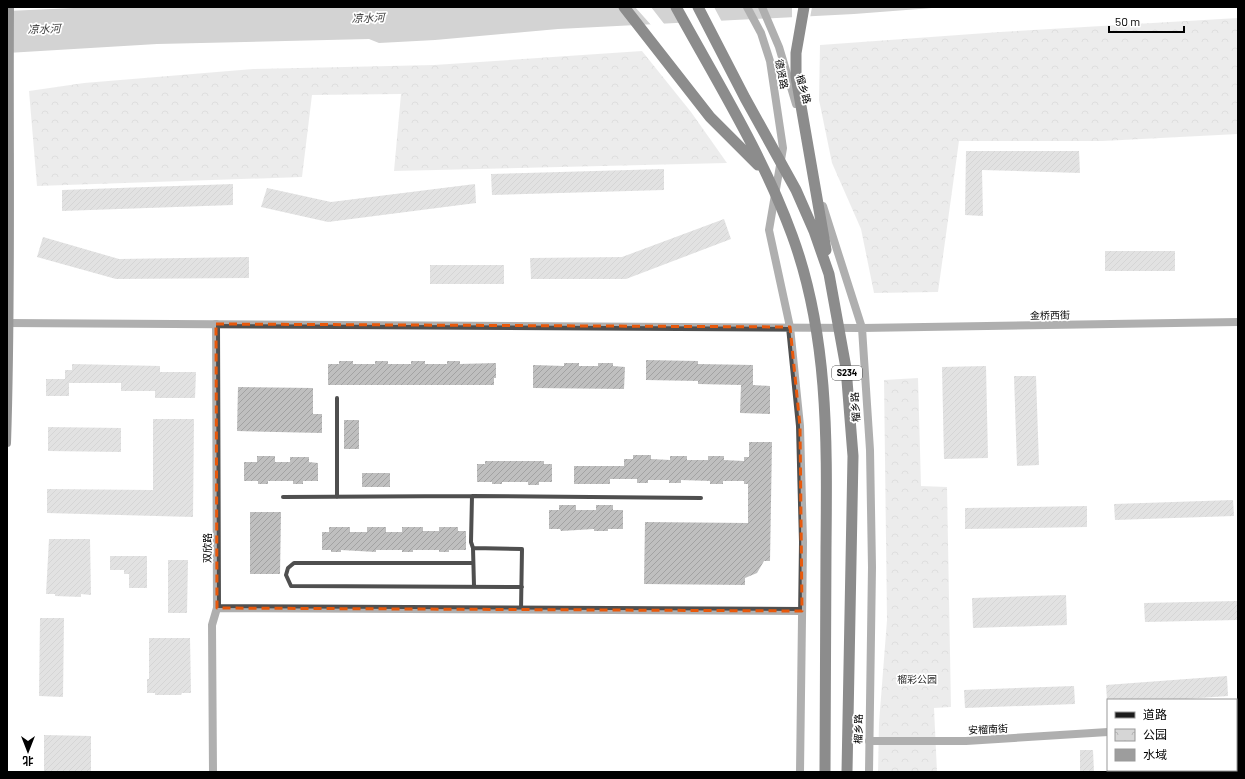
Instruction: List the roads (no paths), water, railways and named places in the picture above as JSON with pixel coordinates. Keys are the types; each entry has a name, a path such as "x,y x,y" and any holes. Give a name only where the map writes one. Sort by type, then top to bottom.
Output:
{"highway":[{"path":"624,7 710,117 766,173"},
{"name":"S234","path":"676,7 766,173 795,243 806,280 820,351 827,454 825,772"},
{"name":"榴乡路","path":"698,7 745,98 796,190 814,231 829,274 846,368 853,456 847,772"},
{"path":"796,7 796,77 821,213 829,274"},
{"path":"796,53 804,7"}],"main road":[{"path":"7,443 10,7"}],"street":[{"name":"德贤路","path":"747,7 761,33 770,60 780,117 783,148 769,230 790,327"},
{"name":"榴乡路","path":"762,7 779,47 797,106 816,185 862,328 870,450 872,567 869,772"},
{"name":"金桥西街","path":"9,323 862,328 1238,322"},
{"name":"双欣路","path":"213,772 212,625 217,608 216,324"},
{"path":"790,327 800,426 803,542 800,772"},
{"path":"217,608 802,611"},
{"name":"安榴南街","path":"869,741 966,741 1107,732"}],"lane":[{"path":"337,398 337,497"},
{"path":"472,496 471,542 474,548 474,586"},
{"path":"283,497 472,496 701,498"},
{"path":"474,548 522,549 521,610"},
{"path":"474,563 294,563 288,568 286,575 291,586 522,587"}],"water":[{"name":"凉水河","path":"96,7 945,7 854,14 558,29 435,40 379,43 369,39 157,44 7,53 7,11"}],"park label":[{"name":"榴彩公园","path":"917,679"}]}
